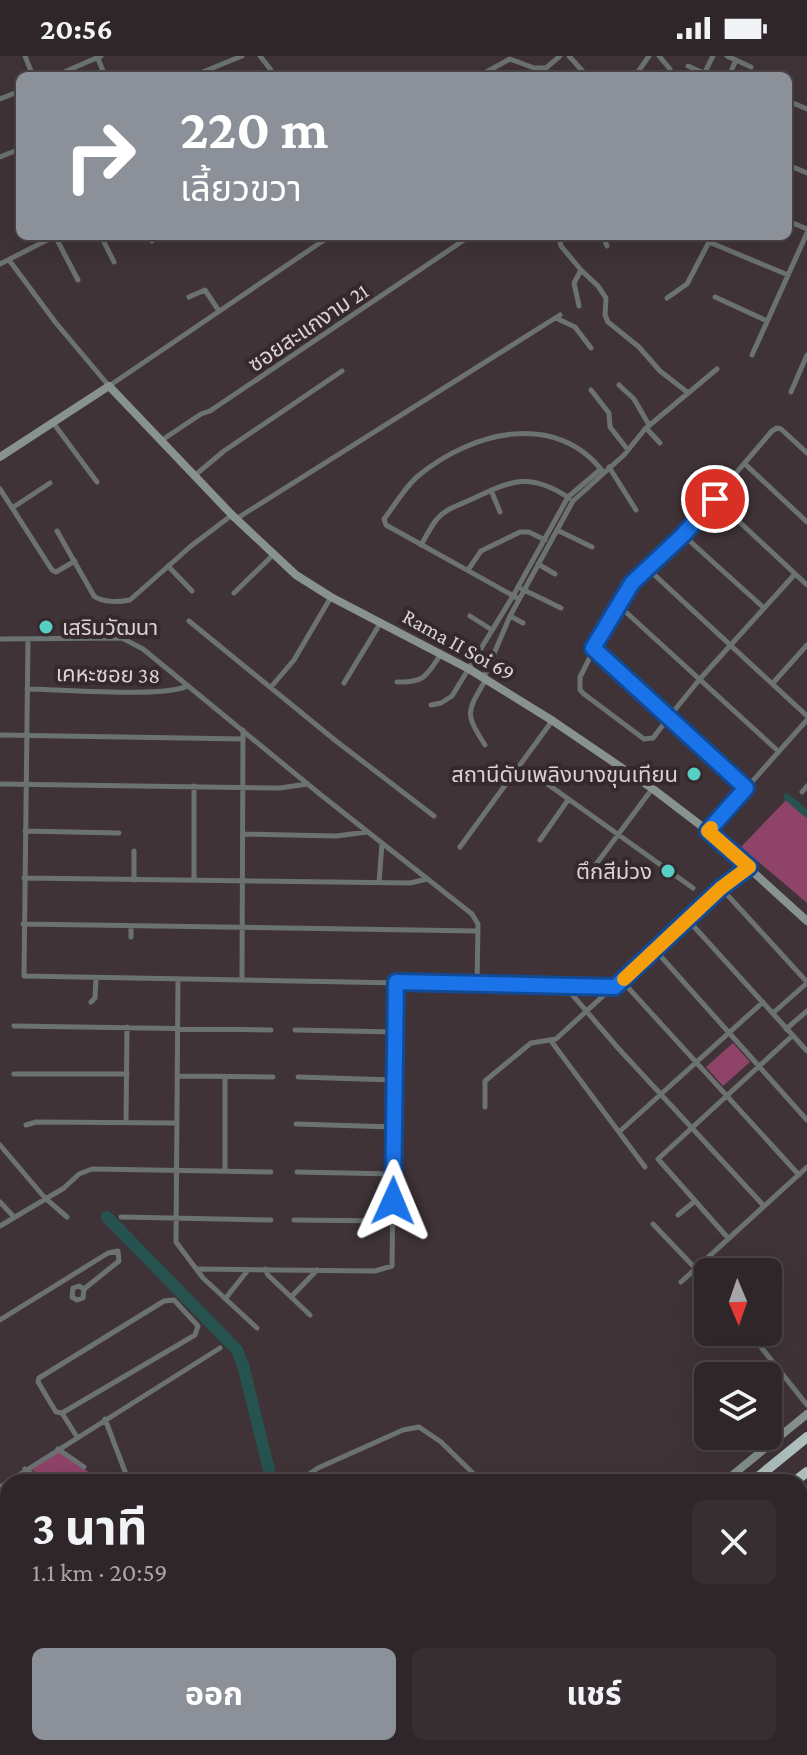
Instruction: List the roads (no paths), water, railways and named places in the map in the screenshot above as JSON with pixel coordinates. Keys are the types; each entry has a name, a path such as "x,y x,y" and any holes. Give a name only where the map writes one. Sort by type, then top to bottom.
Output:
{"highway":[{"path":"762,1474 807,1437"}],"street":[{"path":"203,72 242,56"},
{"path":"486,72 510,59 534,68 548,68 560,56"},
{"path":"569,56 583,72"},
{"path":"659,56 670,69"},
{"path":"727,56 751,67"},
{"path":"64,72 99,57"},
{"path":"731,72 736,60"},
{"path":"688,66 701,72"},
{"path":"752,355 807,231"},
{"path":"0,264 47,240"},
{"path":"57,240 78,280"},
{"path":"103,240 114,262"},
{"path":"0,457 54,424 324,240"},
{"name":"ซอยสะแกงาม 21","path":"161,441 262,377 464,240"},
{"path":"560,240 561,246 606,298 605,315 608,322 687,392"},
{"path":"605,240 607,246"},
{"path":"667,298 687,284 709,242 788,275"},
{"path":"9,260 109,386"},
{"path":"579,306 574,283 581,270"},
{"path":"189,297 205,290 219,311"},
{"path":"715,297 767,321"},
{"path":"57,531 94,596 98,599 130,600 168,566 234,517 558,316 575,327 591,348"},
{"path":"791,392 807,355"},
{"path":"521,589 570,499 628,450 648,426 717,369"},
{"path":"194,476 224,451 342,371"},
{"path":"619,385 634,399 660,443"},
{"name":"Rama II Soi 69","path":"109,386 234,517 296,575 331,597 486,678 553,721 653,789 708,831 807,921"},
{"path":"591,390 609,413 610,427 628,450"},
{"path":"54,424 97,482"},
{"path":"795,574 699,680 653,738 644,739 580,690 580,677 593,648 632,583 683,535 777,428 807,453"},
{"path":"516,597 386,525 384,519 419,475 487,438 527,433 562,438 592,456 636,510"},
{"path":"745,464 807,522"},
{"path":"421,545 438,517 450,508 511,482 524,480 546,484 570,499"},
{"path":"12,508 50,483"},
{"path":"0,489 52,570 56,572 75,561"},
{"path":"491,490 500,512"},
{"path":"431,705 452,696 538,564 570,499"},
{"path":"715,499 807,585"},
{"path":"557,530 592,547"},
{"path":"468,570 481,551 520,532 529,532 547,541"},
{"path":"683,535 764,608"},
{"path":"234,593 273,555"},
{"path":"538,564 555,574"},
{"path":"168,566 192,591"},
{"path":"647,568 807,718 708,831"},
{"path":"521,589 561,608"},
{"path":"271,687 294,660 331,597"},
{"path":"485,745 471,724 471,705 486,678 516,597"},
{"path":"617,604 778,751"},
{"path":"470,616 493,631"},
{"path":"510,616 523,623"},
{"path":"189,621 434,816"},
{"path":"344,683 381,621"},
{"path":"0,639 129,640 472,914 477,920 478,931 477,983"},
{"path":"28,639 24,976 615,987"},
{"path":"773,683 807,645"},
{"path":"593,648 746,788"},
{"path":"397,682 422,680 441,653"},
{"name":"เคหะซอย 38","path":"27,689 155,692 181,690 187,686"},
{"path":"460,847 553,721"},
{"path":"242,979 243,729"},
{"path":"0,735 243,739"},
{"path":"546,783 693,888"},
{"path":"0,784 289,788 308,784"},
{"path":"194,786 194,880"},
{"path":"802,792 807,786"},
{"path":"594,867 653,789"},
{"path":"540,840 568,800"},
{"path":"25,831 119,833"},
{"path":"243,834 349,835 368,831"},
{"path":"379,883 382,843"},
{"path":"134,851 134,880"},
{"path":"485,1107 485,1081 531,1043 551,1041 587,1012 721,888 749,867"},
{"path":"24,878 379,883 410,883 427,879"},
{"path":"721,888 807,982 773,1013"},
{"path":"688,920 807,1051"},
{"path":"23,924 478,931"},
{"path":"131,927 131,937"},
{"path":"656,951 807,1120"},
{"path":"131,969 131,978"},
{"path":"91,1002 95,998 96,978"},
{"path":"178,979 177,1245 203,1278 257,1328"},
{"path":"622,981 799,1175"},
{"path":"198,1269 375,1271 390,1268 393,1264 396,982"},
{"path":"564,985 764,1206"},
{"path":"619,1132 763,1002"},
{"path":"786,1029 807,1011"},
{"path":"14,1026 271,1030"},
{"path":"126,1122 127,1027"},
{"path":"295,1030 395,1032"},
{"path":"728,1238 658,1159 792,1036"},
{"path":"551,1041 645,1167"},
{"path":"14,1074 127,1074"},
{"path":"177,1076 273,1077"},
{"path":"225,1077 225,1171"},
{"path":"298,1077 394,1080"},
{"path":"26,1125 36,1122 177,1123"},
{"path":"296,1124 394,1127"},
{"path":"0,1145 45,1198 67,1217"},
{"path":"706,1258 807,1167"},
{"path":"0,1226 92,1169 271,1172"},
{"path":"297,1172 394,1174"},
{"path":"678,1215 695,1201"},
{"path":"0,1202 14,1217"},
{"path":"121,1217 271,1220"},
{"path":"294,1220 393,1221"},
{"path":"653,1224 694,1267"},
{"path":"0,1320 114,1250 118,1251 119,1261 84,1289"},
{"path":"225,1299 249,1269"},
{"path":"265,1269 310,1315"},
{"path":"681,1282 694,1269"},
{"path":"291,1297 317,1270"},
{"path":"62,1413 195,1335 198,1326 174,1300 164,1301 39,1378 38,1382 56,1412 62,1413 77,1437"},
{"path":"760,1346 807,1405"},
{"path":"19,1474 220,1348"},
{"path":"734,1474 807,1414"},
{"path":"105,1419 126,1474"},
{"path":"309,1474 403,1430 419,1427 441,1442 474,1474"},
{"path":"58,1449 84,1467"},
{"path":"25,1469 32,1474"}],"waterway":[{"path":"787,797 807,814"},
{"path":"107,1217 237,1350 270,1474"}],"place":[{"name":"เสริมวัฒนา","path":"46,627"},
{"name":"สถานีดับเพลิงบางขุนเทียน","path":"694,774"},
{"name":"ตึกสีม่วง","path":"668,871"}]}
